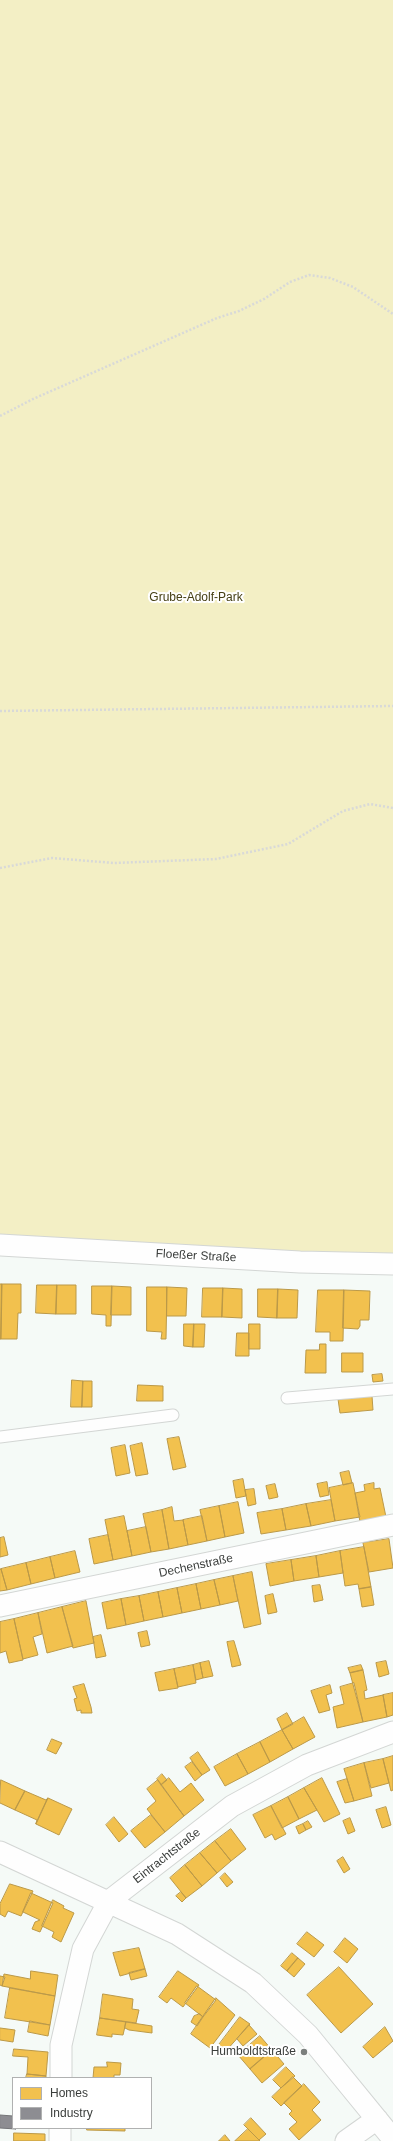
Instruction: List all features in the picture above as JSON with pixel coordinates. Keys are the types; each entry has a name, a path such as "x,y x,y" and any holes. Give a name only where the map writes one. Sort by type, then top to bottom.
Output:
{"street":[{"name":"Floeßer Straße","path":"0,1245 300,1262 393,1264"},
{"name":"Dechenstraße","path":"0,1606 393,1525"},
{"name":"Eintrachtstraße","path":"61,2077 61,2045 83,1949 109,1901 232,1806 307,1765 393,1732"},
{"path":"0,1852 109,1901 177,1934 253,1983 308,2035 393,2139"},
{"path":"346,2141 377,2119"},
{"path":"60,2129 60,2141"}],"lane":[{"path":"287,1398 393,1389"},
{"path":"0,1437 173,1414"}],"path":[{"path":"0,416 33,399 210,321 239,311 264,299 290,282 309,275 330,278 354,286 393,314"},
{"path":"0,711 393,706"},
{"path":"0,868 52,858 114,863 216,859 288,844 343,812 370,804 393,808"}],"green space":[{"name":"Grube-Adolf-Park","path":"0,0 393,0 393,1258 0,1245"}],"building: Homes":[{"path":"0,1284 2,1284 1,1339 0,1339"},
{"path":"2,1284 21,1284 21,1313 18,1313 17,1339 1,1339"},
{"path":"37,1285 57,1285 56,1314 36,1313"},
{"path":"57,1285 76,1285 76,1314 56,1314"},
{"path":"92,1286 112,1286 111,1326 106,1326 106,1315 92,1314"},
{"path":"112,1286 131,1287 131,1315 111,1315"},
{"path":"147,1287 167,1287 166,1339 161,1339 162,1332 147,1331"},
{"path":"167,1287 187,1288 186,1316 167,1316"},
{"path":"203,1288 223,1288 222,1317 202,1317"},
{"path":"223,1288 242,1289 242,1318 222,1317"},
{"path":"258,1289 278,1289 277,1318 258,1317"},
{"path":"278,1289 298,1290 297,1318 277,1318"},
{"path":"318,1290 344,1290 343,1341 330,1341 330,1332 316,1332"},
{"path":"344,1290 370,1291 369,1320 360,1320 360,1326 358,1329 343,1328"},
{"path":"184,1324 194,1324 193,1347 184,1346"},
{"path":"194,1324 205,1324 204,1347 193,1347"},
{"path":"249,1324 260,1324 260,1349 249,1349"},
{"path":"237,1333 249,1333 249,1356 236,1356"},
{"path":"320,1344 326,1344 326,1373 305,1373 306,1350 319,1350"},
{"path":"342,1353 363,1353 363,1372 342,1372"},
{"path":"382,1374 383,1381 373,1382 372,1375"},
{"path":"72,1380 83,1381 82,1407 71,1407"},
{"path":"83,1381 92,1381 92,1407 82,1407"},
{"path":"138,1385 163,1386 163,1401 137,1401"},
{"path":"372,1396 373,1410 340,1413 338,1399"},
{"path":"179,1437 186,1467 173,1470 167,1439"},
{"path":"142,1443 148,1474 136,1476 130,1446"},
{"path":"125,1445 130,1473 116,1476 111,1448"},
{"path":"349,1471 352,1483 343,1485 340,1473"},
{"path":"243,1479 246,1496 236,1498 233,1481"},
{"path":"327,1482 329,1495 320,1497 317,1484"},
{"path":"353,1483 360,1517 335,1521 329,1488"},
{"path":"374,1483 374,1489 380,1488 386,1517 360,1522 355,1493 365,1491 364,1485"},
{"path":"275,1484 278,1497 269,1499 266,1486"},
{"path":"254,1489 256,1504 248,1506 245,1490"},
{"path":"331,1500 335,1521 311,1526 306,1504"},
{"path":"238,1502 244,1533 225,1537 219,1506"},
{"path":"306,1504 311,1526 286,1530 282,1509"},
{"path":"219,1506 225,1537 207,1541 200,1510"},
{"path":"172,1507 174,1521 183,1520 188,1545 169,1549 162,1510"},
{"path":"282,1509 286,1530 261,1534 257,1513"},
{"path":"162,1510 169,1549 151,1552 143,1514"},
{"path":"124,1516 132,1556 113,1560 105,1520"},
{"path":"202,1516 207,1541 188,1545 183,1520"},
{"path":"146,1527 151,1552 132,1556 127,1531"},
{"path":"108,1535 113,1560 94,1564 89,1539"},
{"path":"4,1537 8,1555 0,1557 0,1538"},
{"path":"389,1539 393,1568 369,1572 363,1543"},
{"path":"364,1547 371,1587 359,1589 358,1584 345,1586 340,1551"},
{"path":"75,1551 80,1572 55,1578 50,1557"},
{"path":"340,1551 343,1573 319,1577 316,1556"},
{"path":"316,1556 319,1577 294,1581 291,1560"},
{"path":"50,1557 55,1578 31,1584 26,1563"},
{"path":"291,1560 294,1581 270,1586 266,1564"},
{"path":"26,1563 31,1584 7,1590 1,1569"},
{"path":"1,1569 7,1590 0,1591"},
{"path":"252,1572 261,1624 244,1628 233,1576"},
{"path":"233,1576 238,1601 220,1605 214,1580"},
{"path":"214,1580 220,1605 201,1609 196,1584"},
{"path":"196,1584 201,1609 182,1613 177,1588"},
{"path":"320,1585 323,1600 314,1602 312,1586"},
{"path":"371,1587 374,1605 362,1607 359,1589"},
{"path":"177,1588 182,1613 163,1617 158,1592"},
{"path":"158,1592 163,1617 144,1621 139,1596"},
{"path":"273,1594 277,1612 268,1614 265,1596"},
{"path":"139,1596 144,1621 126,1625 121,1599"},
{"path":"121,1599 126,1625 107,1629 102,1603"},
{"path":"86,1601 94,1643 73,1648 62,1607"},
{"path":"62,1607 73,1646 47,1653 38,1613"},
{"path":"38,1613 42,1634 33,1637 38,1655 23,1659 14,1619"},
{"path":"14,1619 23,1660 9,1663 6,1651 0,1653 0,1622"},
{"path":"147,1631 150,1645 141,1647 138,1633"},
{"path":"101,1635 106,1656 96,1658 93,1637"},
{"path":"234,1641 241,1665 232,1667 227,1642"},
{"path":"209,1661 213,1676 203,1678 200,1663"},
{"path":"386,1661 389,1674 379,1677 376,1663"},
{"path":"200,1663 203,1678 196,1680 193,1665"},
{"path":"193,1665 196,1683 178,1687 174,1669"},
{"path":"361,1665 363,1670 350,1673 348,1668"},
{"path":"174,1669 178,1688 159,1691 155,1673"},
{"path":"363,1670 367,1690 364,1691 365,1699 383,1695 387,1717 363,1722 350,1673"},
{"path":"354,1683 363,1722 337,1728 333,1707 344,1704 340,1687"},
{"path":"84,1684 92,1713 81,1713 81,1710 77,1711 74,1699 77,1698 73,1687"},
{"path":"330,1685 332,1693 326,1695 330,1710 319,1713 311,1691"},
{"path":"393,1693 393,1715 387,1717 383,1695"},
{"path":"287,1713 293,1724 282,1730 277,1719"},
{"path":"304,1717 315,1737 293,1749 282,1730"},
{"path":"282,1730 293,1749 270,1762 260,1742"},
{"path":"52,1739 62,1743 56,1754 47,1750"},
{"path":"260,1742 270,1762 248,1774 237,1754"},
{"path":"198,1752 210,1770 202,1775 190,1758"},
{"path":"237,1754 248,1774 225,1786 214,1767"},
{"path":"393,1756 393,1790 391,1791 383,1759"},
{"path":"383,1759 389,1783 371,1788 364,1763"},
{"path":"192,1762 202,1775 195,1781 185,1767"},
{"path":"364,1763 372,1796 354,1801 344,1769"},
{"path":"162,1774 167,1780 161,1785 157,1779"},
{"path":"169,1778 180,1792 191,1783 204,1800 184,1816 161,1785"},
{"path":"322,1778 340,1814 324,1822 304,1788"},
{"path":"347,1779 354,1801 345,1803 337,1782"},
{"path":"1,1780 25,1791 15,1810 0,1803"},
{"path":"158,1780 184,1816 165,1832 147,1809 156,1801 147,1789"},
{"path":"304,1788 317,1810 299,1819 288,1797"},
{"path":"25,1791 46,1800 48,1798 36,1824 37,1820 15,1810"},
{"path":"288,1797 299,1819 282,1828 271,1806"},
{"path":"48,1798 72,1809 59,1835 36,1824"},
{"path":"271,1806 286,1834 275,1840 272,1834 265,1838 253,1815"},
{"path":"386,1807 391,1825 382,1828 376,1810"},
{"path":"151,1815 165,1832 145,1848 131,1831"},
{"path":"114,1817 128,1834 119,1842 106,1825"},
{"path":"350,1818 355,1831 348,1834 343,1821"},
{"path":"308,1821 312,1827 306,1830 303,1824"},
{"path":"303,1824 306,1830 299,1834 296,1827"},
{"path":"231,1829 246,1849 231,1861 215,1841"},
{"path":"215,1841 231,1861 217,1873 200,1853"},
{"path":"200,1853 217,1873 202,1886 185,1865"},
{"path":"343,1857 350,1869 344,1873 337,1861"},
{"path":"185,1865 202,1886 186,1898 170,1878"},
{"path":"225,1873 233,1882 227,1887 220,1878"},
{"path":"10,1884 33,1891 21,1916 8,1911 5,1917 0,1914 0,1904"},
{"path":"181,1892 186,1898 182,1902 176,1896"},
{"path":"31,1893 53,1903 40,1932 32,1929 35,1922 40,1920 23,1912"},
{"path":"53,1900 64,1906 63,1908 74,1913 61,1942 52,1937 54,1932 42,1926"},
{"path":"307,1932 324,1945 314,1957 297,1944"},
{"path":"345,1938 358,1949 347,1963 334,1952"},
{"path":"139,1948 145,1969 120,1976 113,1953"},
{"path":"292,1953 298,1958 287,1971 281,1966"},
{"path":"298,1958 305,1964 294,1977 287,1971"},
{"path":"339,1967 373,2004 341,2033 307,1995"},
{"path":"145,1969 147,1976 131,1980 129,1973"},
{"path":"31,1971 58,1975 55,1996 2,1986 4,1974 30,1979"},
{"path":"178,1971 199,1985 183,2007 171,1998 167,2003 159,1997"},
{"path":"0,1976 5,1977 2,1986 0,1985"},
{"path":"197,1986 216,2000 203,2017 185,2003"},
{"path":"10,1988 55,1996 50,2025 5,2018"},
{"path":"103,1994 133,1999 132,2009 139,2010 136,2023 100,2018"},
{"path":"216,1998 235,2015 210,2048 191,2034"},
{"path":"200,2014 203,2017 197,2026 191,2022 194,2016"},
{"path":"240,2017 250,2024 225,2052 218,2046"},
{"path":"100,2018 126,2022 123,2035 112,2034 112,2037 97,2035"},
{"path":"30,2021 50,2025 48,2036 28,2032"},
{"path":"126,2022 152,2026 152,2033 129,2030 125,2028"},
{"path":"249,2025 257,2034 243,2046 237,2039"},
{"path":"385,2027 393,2041 373,2058 363,2047"},
{"path":"0,2028 15,2030 13,2042 0,2040"},
{"path":"260,2036 272,2050 250,2069 238,2055"},
{"path":"14,2049 48,2052 46,2076 27,2074 28,2057 13,2056"},
{"path":"272,2050 284,2064 262,2083 250,2069"},
{"path":"107,2062 121,2063 120,2075 114,2075 114,2077 93,2077 94,2067 107,2067"},
{"path":"286,2067 295,2076 281,2088 273,2080"},
{"path":"27,2074 46,2076 46,2077 26,2077"},
{"path":"293,2077 302,2086 281,2106 272,2097"},
{"path":"304,2084 320,2102 312,2110 321,2120 299,2140 289,2129 297,2122 289,2114 292,2111 284,2103"},
{"path":"251,2118 266,2134 259,2140 244,2125"},
{"path":"125,2129 125,2131 87,2130"},
{"path":"248,2129 260,2141 235,2141"},
{"path":"14,2133 45,2134 45,2141 14,2141"},
{"path":"225,2135 230,2141 219,2141"}],"building: Industry":[{"path":"0,2115 12,2116 12,2129 0,2128"}],"place":[{"name":"Humboldtstraße","path":"304,2052"}]}
